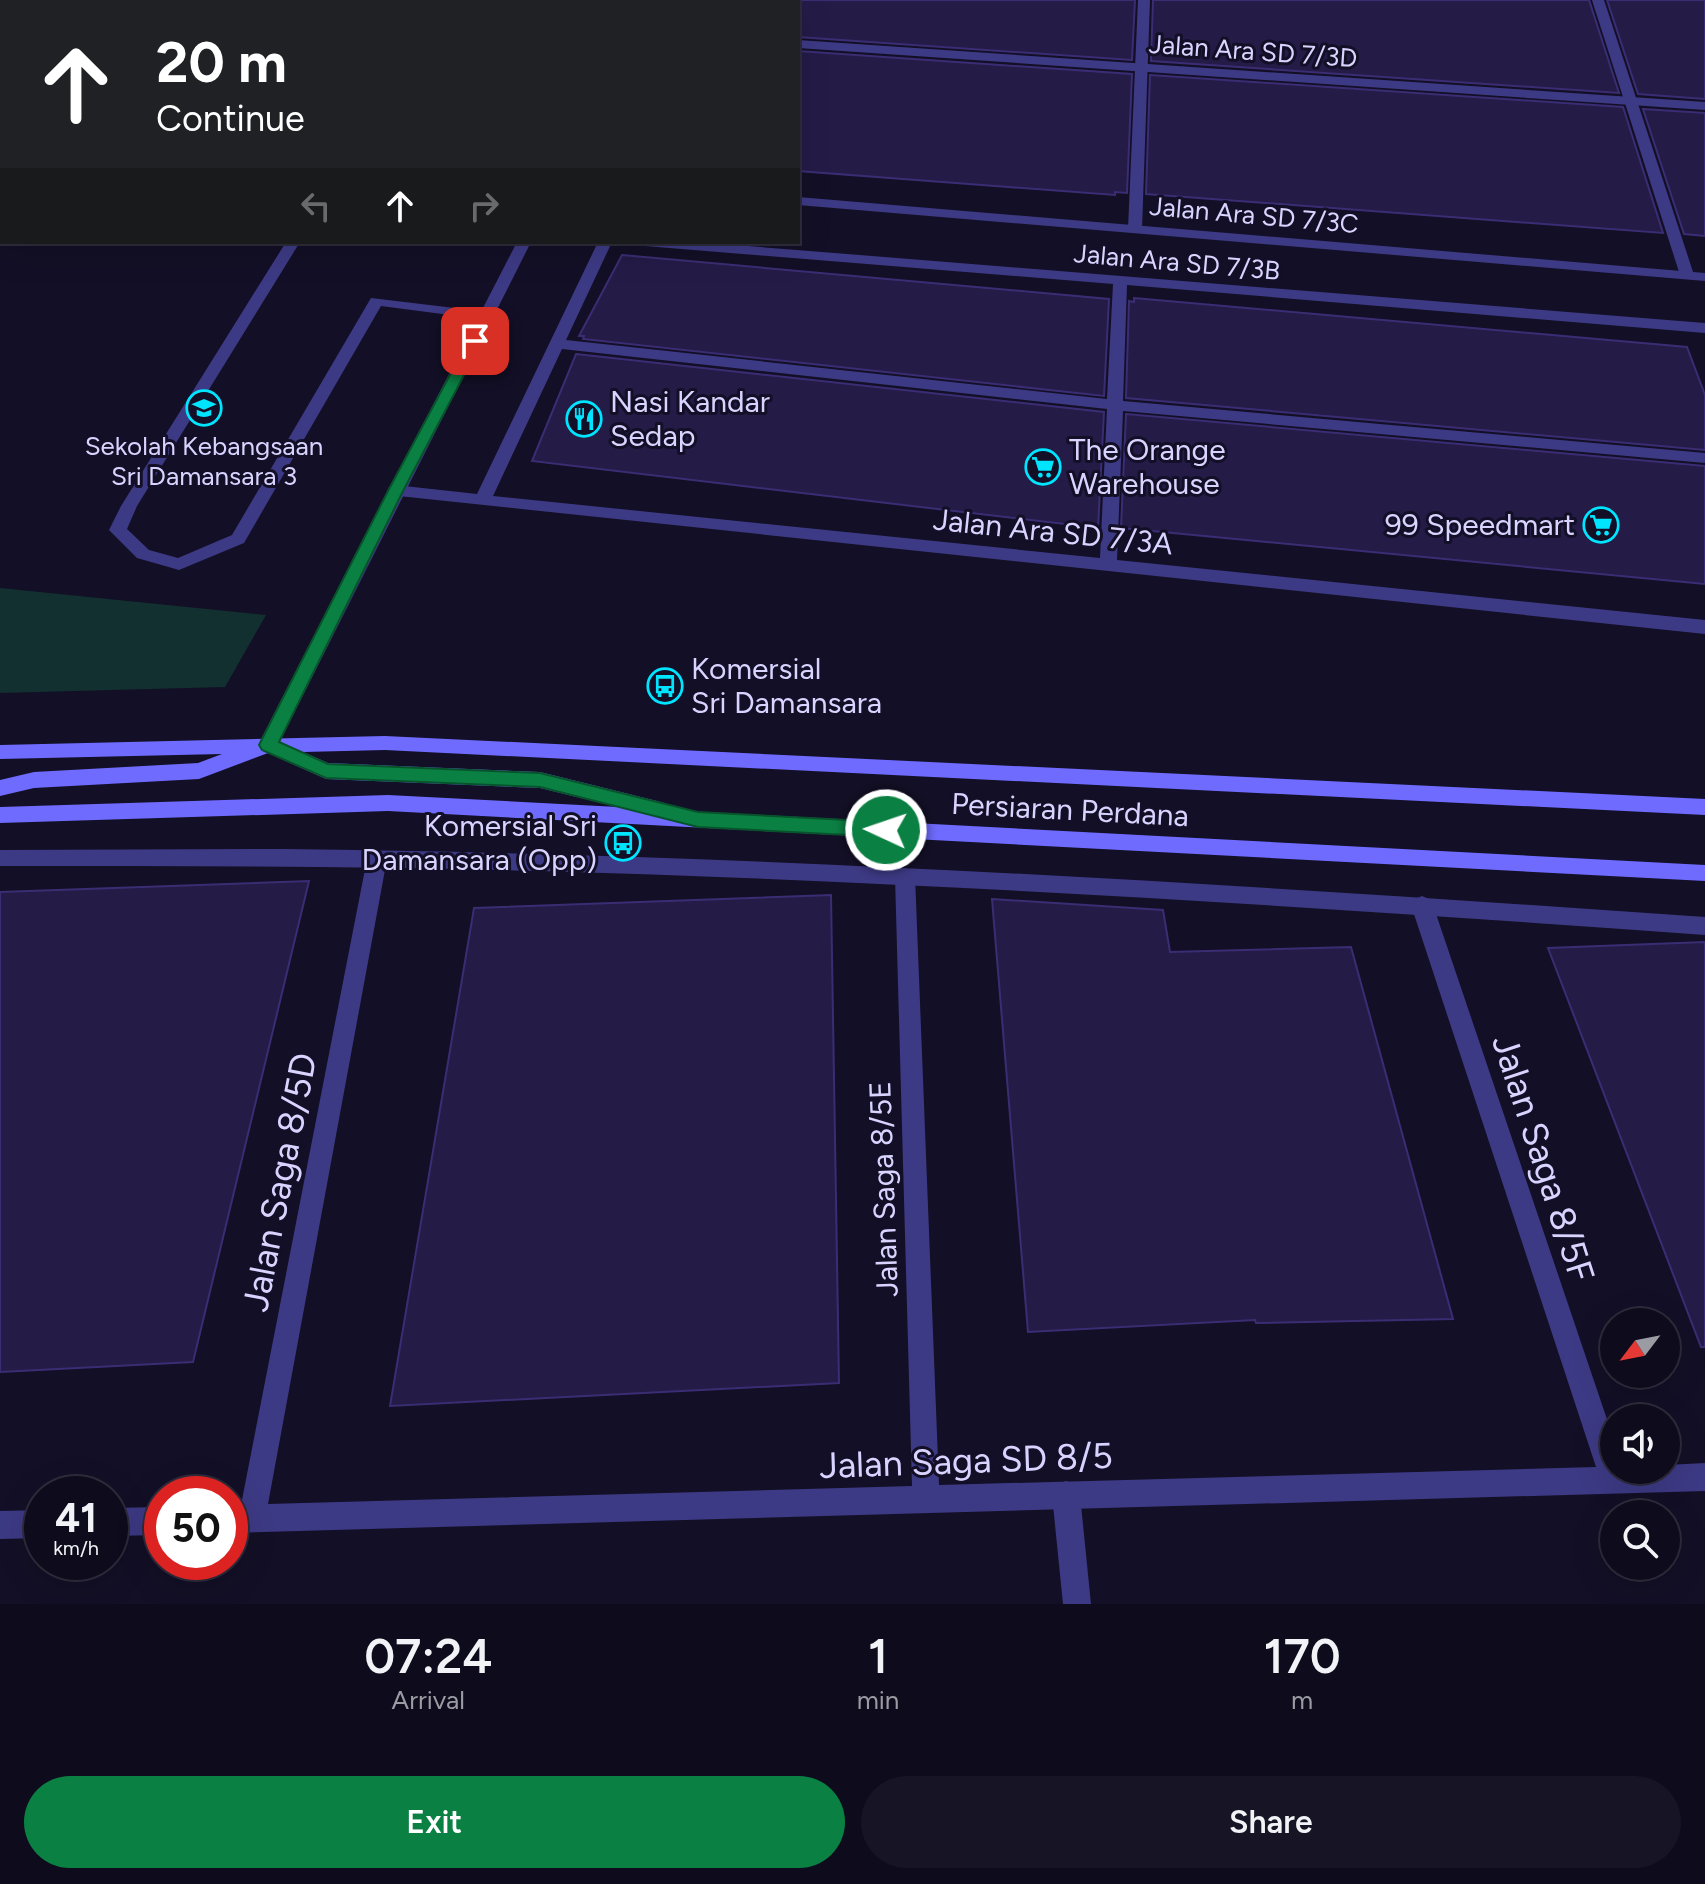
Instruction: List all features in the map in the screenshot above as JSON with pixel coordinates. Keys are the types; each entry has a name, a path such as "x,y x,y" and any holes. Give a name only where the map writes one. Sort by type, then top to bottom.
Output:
{"main road":[{"name":"Persiaran Perdana","path":"0,752 401,744 1705,807"},
{"path":"0,788 34,780 199,771 268,745 326,771 540,780 698,820"},
{"name":"Persiaran Perdana","path":"0,815 388,803 1705,873"}],"street":[{"path":"1135,229 1144,0"},
{"path":"1598,0 1687,275"},
{"name":"Jalan Ara SD 7/3D","path":"800,44 1705,106"},
{"name":"Jalan Ara SD 7/3C","path":"800,201 1705,277"},
{"path":"292,244 129,506 118,530 143,554 179,564 238,539 376,301 488,316"},
{"path":"268,745 523,244"},
{"path":"482,500 604,244"},
{"name":"Jalan Ara SD 7/3B","path":"669,244 1705,328"},
{"path":"1108,565 1120,282"},
{"path":"557,344 1115,405 1705,458"},
{"name":"Jalan Ara SD 7/3A","path":"395,491 1705,627"},
{"path":"0,858 377,859 905,876 1422,905 1705,926"},
{"name":"Jalan Saga 8/5D","path":"248,1485 377,859"},
{"name":"Jalan Saga 8/5E","path":"905,876 926,1499"},
{"name":"Jalan Saga 8/5F","path":"1422,905 1600,1438"},
{"name":"Jalan Saga SD 8/5","path":"1680,1478 1705,1477"},
{"name":"Jalan Saga SD 8/5","path":"248,1519 1600,1480"},
{"path":"1066,1495 1077,1604"},
{"path":"0,1525 24,1524"}],"green space":[{"path":"0,588 266,615 225,687 0,693"}],"building":[{"path":"800,0 1135,0 1132,60 800,37"},
{"path":"1153,0 1589,0 1619,93 1151,61"},
{"path":"1607,0 1705,0 1705,99 1638,94"},
{"path":"800,51 1132,74 1127,193 1115,192 1115,195 800,171"},
{"path":"1150,75 1623,107 1663,233 1146,194"},
{"path":"1643,109 1705,113 1705,236 1684,234"},
{"path":"622,255 1109,299 1104,396 583,339 584,336 579,336"},
{"path":"1134,298 1687,347 1705,395 1705,450 1126,398 1129,301 1134,302"},
{"path":"576,354 1104,412 1098,528 532,461"},
{"path":"1126,414 1705,466 1705,584 1121,528"},
{"path":"309,881 193,1362 0,1372 0,892"},
{"path":"831,895 839,1383 390,1406 474,908"},
{"path":"992,899 1163,910 1170,952 1351,947 1453,1319 1256,1323 1255,1320 1028,1332"},
{"path":"1705,942 1705,1347 1701,1347 1548,948"}],"place":[{"name":"Sekolah Kebangsaan Sri Damansara 3","path":"204,408"},
{"name":"Nasi Kandar Sedap","path":"584,419"},
{"name":"The Orange Warehouse","path":"1043,467"},
{"name":"99 Speedmart","path":"1601,525"},
{"name":"Komersial Sri Damansara","path":"665,686"},
{"name":"Komersial Sri Damansara (Opp)","path":"623,843"}],"route":[{"path":"475,341 395,491 268,745 326,771 540,780 698,820 886,830"}]}
